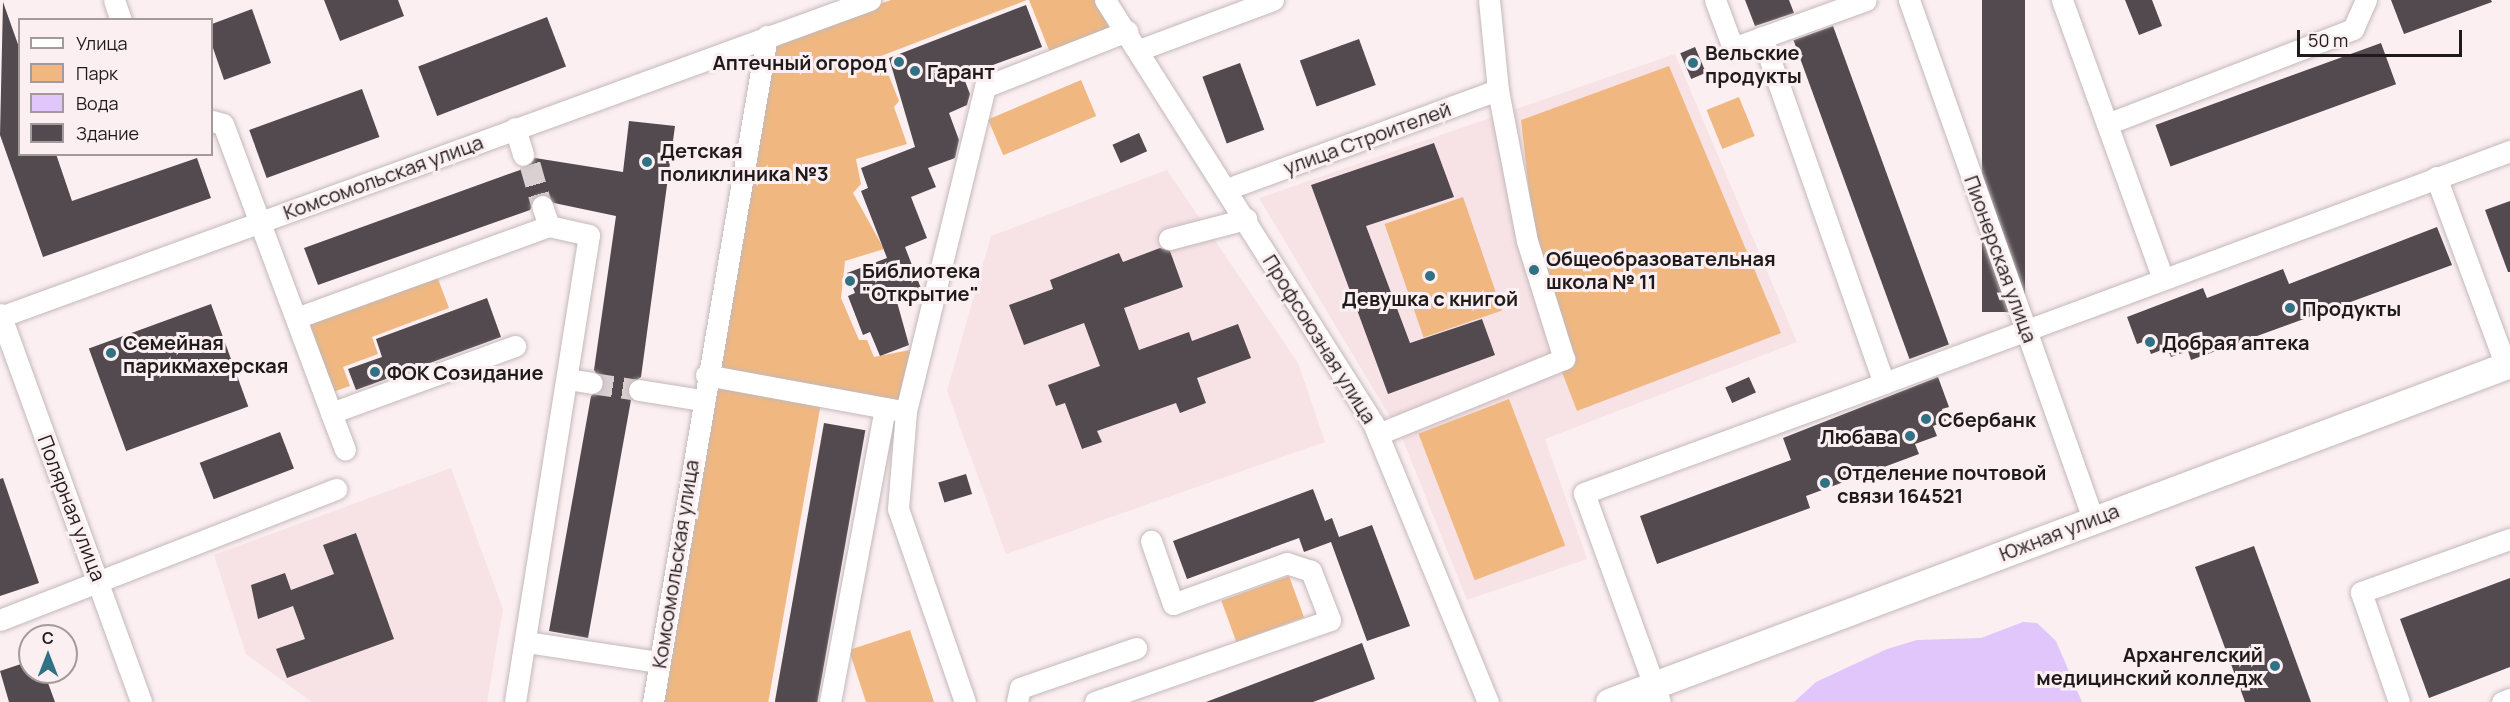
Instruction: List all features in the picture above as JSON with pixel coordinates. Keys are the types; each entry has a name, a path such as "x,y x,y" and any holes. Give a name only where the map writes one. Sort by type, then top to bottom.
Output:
{"main road":[{"name":"Южная улица","path":"1609,702 1658,693 2093,519 2508,365"}],"street":[{"path":"114,0 120,18"},
{"name":"Комсомольская улица","path":"0,316 870,0"},
{"name":"Профсоюзная улица","path":"1105,0 1246,219 1378,434 1488,702"},
{"path":"1139,50 1273,0"},
{"path":"1378,434 1563,359 1527,241 1498,90 1489,0"},
{"path":"1715,0 1733,48 1866,0"},
{"name":"Пионерская улица","path":"1909,0 2093,519"},
{"path":"2062,0 2162,277"},
{"path":"2107,124 2353,29 2366,0"},
{"path":"965,702 898,509 906,411 985,87 1127,31"},
{"name":"Комсомольская улица","path":"653,702 706,375 767,36"},
{"path":"1762,37 1884,383"},
{"name":"улица Строителей","path":"1235,186 1498,90"},
{"path":"213,120 223,124 262,221 345,449"},
{"path":"515,128 524,155"},
{"path":"1658,693 1584,493 2026,330 2162,277 2510,151"},
{"path":"2436,177 2508,365"},
{"path":"542,206 549,226"},
{"path":"1169,239 1246,219"},
{"path":"296,318 549,226 589,235 515,702"},
{"name":"Полярная улица","path":"0,316 100,583 141,702"},
{"path":"331,413 515,346"},
{"path":"706,375 906,411"},
{"path":"568,379 592,383"},
{"path":"639,390 702,399"},
{"path":"830,702 885,408"},
{"path":"0,620 100,583 336,489"},
{"path":"2399,702 2361,592 2510,538"},
{"path":"1095,702 1330,620 1311,571 1287,563 1173,604 1151,541"},
{"path":"526,642 659,662"},
{"path":"1017,702 1020,688 1136,648"},
{"path":"2502,702 2510,699"}],"shaded area":[{"name":"Общеобразовательная школа № 11","path":"1675,54 1797,342 1545,439 1587,559 1467,600 1401,435 1259,198"},
{"path":"1167,170 1298,363 1325,442 1006,554 947,391 991,236"},
{"path":"451,468 503,609 487,702 312,702 246,654 214,555"}],"green space":[{"path":"891,0 1027,0 881,56 899,101 894,107 907,144 856,159 861,184 853,193 884,249 845,261 841,298 859,340 867,340 874,357 915,349 903,401 716,370 773,41"},
{"path":"1029,0 1097,0 1118,28 1051,55"},
{"path":"1669,66 1781,333 1577,411 1560,367 1534,235 1521,120"},
{"path":"1081,80 1096,116 1003,155 988,119"},
{"path":"1739,97 1755,136 1722,149 1707,110"},
{"path":"1463,197 1502,310 1424,337 1385,224"},
{"path":"435,271 449,308 372,337 378,354 343,367 350,386 330,393 303,320"},
{"path":"713,382 821,401 768,702 657,701"},
{"path":"1509,399 1565,546 1475,580 1418,434"},
{"path":"1289,576 1304,617 1236,642 1221,601"},
{"path":"910,630 934,702 866,702 849,650"}],"water":[{"path":"2023,622 2037,623 2056,641 2082,702 1794,702 1816,682 1887,649 1917,640 1981,638"}],"building":[{"path":"324,0 398,0 404,16 340,41"},
{"path":"1745,0 1789,0 1794,13 1755,26"},
{"path":"1982,0 2025,0 2025,312 1982,312"},
{"path":"2125,0 2152,0 2162,26 2139,35"},
{"path":"2391,0 2491,0 2492,2 2404,34"},
{"path":"3,2 18,44 18,156 57,156 72,201 197,158 211,198 43,257 0,135"},
{"path":"1026,5 1042,47 963,76 970,94 967,105 949,113 959,140 955,158 928,168 936,187 911,197 927,238 905,247 922,291 897,302 909,345 880,356 870,332 863,335 848,296 855,293 847,273 887,258 861,191 868,188 861,168 915,147 889,58"},
{"path":"252,9 271,63 224,80 213,48 213,24"},
{"path":"547,17 566,66 437,116 418,66"},
{"path":"1833,26 1949,345 1909,359 1794,40"},
{"path":"1359,39 1376,85 1317,107 1300,61"},
{"path":"2381,43 2396,84 2171,166 2155,125"},
{"name":"Вельские продукты","path":"1695,47 1706,73 1691,79 1680,53"},
{"path":"1240,63 1264,130 1227,143 1202,77"},
{"path":"362,89 379,137 267,178 249,130"},
{"path":"629,121 675,126 641,377 627,387 631,400 588,638 549,631 591,396 604,386 594,370 616,216 554,203 538,194 530,210 318,285 304,248 520,170 535,158 623,172"},
{"path":"1139,133 1147,151 1121,163 1113,145"},
{"path":"1434,143 1454,197 1366,226 1410,343 1482,319 1495,355 1388,394 1311,185"},
{"path":"2510,201 2510,272 2508,272 2485,210"},
{"path":"2437,227 2452,265 2191,360 2188,351 2171,357 2167,348 2151,354 2146,341 2137,344 2127,317 2203,288 2207,298 2283,269 2289,284"},
{"path":"1160,248 1170,251 1183,287 1124,308 1139,350 1189,332 1192,341 1238,324 1251,358 1197,378 1206,403 1180,413 1176,403 1097,431 1102,442 1082,449 1065,403 1056,406 1048,385 1100,366 1084,323 1024,345 1009,305 1053,289 1050,280 1119,253 1123,262"},
{"path":"487,298 501,337 356,390 348,369 382,357 376,339"},
{"path":"211,304 248,406 126,451 89,348"},
{"path":"1749,377 1756,393 1732,403 1725,388"},
{"path":"1938,377 1949,407 1942,409 1946,421 1933,426 1937,436 1915,444 1919,454 1806,496 1810,508 1657,564 1640,516 1791,460 1783,438"},
{"path":"824,423 865,430 817,702 775,702"},
{"path":"280,432 294,468 214,499 200,463"},
{"path":"966,474 972,494 944,503 938,482"},
{"path":"3,478 39,583 0,596 0,479"},
{"path":"1313,489 1325,521 1332,518 1339,537 1372,525 1410,626 1367,641 1331,542 1304,552 1299,538 1187,579 1173,541"},
{"path":"356,533 394,639 287,678 276,649 305,639 293,606 258,619 251,585 285,573 291,590 334,574 323,545"},
{"path":"2254,546 2311,702 2245,702 2195,567"},
{"path":"2510,578 2510,667 2429,698 2400,619"},
{"path":"1362,643 1375,679 1313,702 1206,702"},
{"path":"18,665 18,684 48,684 55,702 9,702 0,671"}],"tunnel":[{"path":"530,164 542,206"},
{"path":"592,383 639,390"}],"place":[{"name":"Аптечный огород","path":"899,62"},
{"name":"Вельские продукты","path":"1693,63"},
{"name":"Гарант","path":"915,71"},
{"name":"Детская поликлиника №3","path":"647,162"},
{"name":"Общеобразовательная школа № 11","path":"1534,270"},
{"name":"Девушка с книгой","path":"1430,276"},
{"name":"Библиотека \"Открытие\"","path":"850,281"},
{"name":"Продукты","path":"2290,308"},
{"name":"Добрая аптека","path":"2150,342"},
{"name":"Семейная парикмахерская","path":"111,353"},
{"name":"ФОК Созидание","path":"375,372"},
{"name":"Сбербанк","path":"1926,419"},
{"name":"Любава","path":"1910,436"},
{"name":"Отделение почтовой связи 164521","path":"1825,483"},
{"name":"Архангелский медицинский колледж","path":"2275,666"}]}
